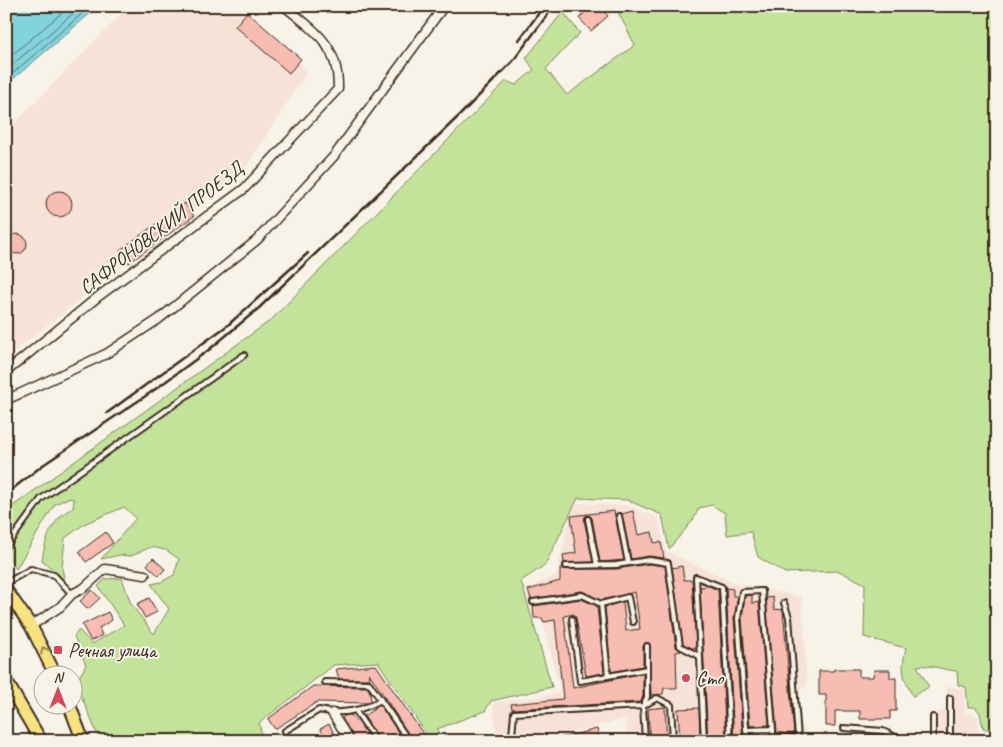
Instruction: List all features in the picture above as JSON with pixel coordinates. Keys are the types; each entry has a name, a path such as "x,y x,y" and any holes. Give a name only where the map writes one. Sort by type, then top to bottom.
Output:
{"main road":[{"path":"6,590 19,606 51,664"},
{"path":"6,681 41,741"},
{"path":"73,714 83,741"}],"street":[{"name":"САФРОНОВСКИЙ ПРОЕЗД","path":"6,372 99,296 244,189 338,89 338,74 323,37 284,6"},
{"path":"6,400 106,354 159,319 257,240 334,156 444,6"},
{"path":"31,626 60,607 72,594 84,588 105,569 145,575"},
{"path":"332,713 350,741"}],"lane":[{"path":"6,548 41,499 244,355"},
{"path":"619,516 628,563"},
{"path":"588,519 597,565"},
{"path":"566,566 650,560 668,563 680,646 699,656"},
{"path":"6,583 31,569 54,575 72,594"},
{"path":"704,741 696,577 722,587 730,741"},
{"path":"747,741 738,618 742,592 762,591 773,736 798,738 789,616 784,603"},
{"path":"533,602 582,595 601,604 628,597 633,622"},
{"path":"601,604 608,675"},
{"path":"572,619 580,681 648,669"},
{"path":"645,741 643,706 647,697 648,646"},
{"path":"325,682 369,683 409,741"},
{"path":"512,736 514,713 643,706 658,698 671,704 673,741"},
{"path":"950,698 950,741"},
{"path":"285,731 319,710 332,713 355,710 367,708 381,700"},
{"path":"355,710 376,741"},
{"path":"933,717 933,741"},
{"path":"844,728 883,731 904,741"},
{"path":"747,730 773,729"}],"shaded area":[{"path":"129,6 238,6 308,71 244,170 6,358 6,132"},
{"path":"576,503 624,505 658,517 666,551 734,583 802,597 807,687 800,689 800,724 811,741 627,741 625,719 537,741 497,741 493,703 561,693 542,620 534,620 526,590 557,574 570,515"},
{"path":"947,686 964,689 965,712 978,716 979,741 937,741 938,711 947,710"}],"green space":[{"path":"612,6 997,6 997,732 983,728 980,713 975,707 968,707 966,687 958,685 957,671 917,666 929,687 913,696 904,673 903,662 906,648 864,637 865,584 839,571 785,573 758,557 751,532 727,535 725,513 712,505 699,508 693,520 669,549 662,515 627,500 578,498 545,565 521,581 552,687 491,701 485,711 437,729 442,741 431,741 378,662 334,665 259,723 263,741 100,741 82,698 82,672 86,665 74,636 79,630 92,644 124,625 98,586 105,579 122,578 131,604 154,634 169,609 151,584 161,582 174,575 179,559 166,550 151,547 131,556 120,555 101,559 136,518 124,507 86,523 65,538 62,569 65,581 42,560 45,545 55,523 73,508 74,499 68,498 55,504 16,569 6,552 6,511 271,320 506,81 516,85 534,70 526,58 563,12 580,33 546,69 567,95 635,45 617,10"}],"water":[{"path":"6,6 99,6 6,85"}],"building":[{"path":"592,6 599,6 608,16 591,31 579,18"},
{"path":"247,12 301,59 289,73 235,26"},
{"path":"59,191 68,195 72,204 68,213 59,217 50,213 46,204 50,195"},
{"path":"185,203 194,216 129,263 120,250"},
{"path":"13,234 21,234 27,240 27,248 21,254 13,254 7,248 7,240"},
{"path":"614,511 624,560 600,562 592,518 588,515 584,520 593,562 564,563 563,555 576,553 571,516"},
{"path":"633,511 638,535 652,532 654,543 661,542 664,558 649,556 631,559 622,514"},
{"path":"106,532 113,543 86,562 79,552"},
{"path":"153,558 165,569 159,576 147,565"},
{"path":"649,564 665,566 676,647 681,651 676,652 677,688 664,688 663,694 651,695 649,643 643,646 643,666 611,672 605,607 623,602 626,631 640,629 635,592 601,600 582,591 531,599 528,590 560,581 560,569 616,569"},
{"path":"682,566 684,580 692,580 696,647 692,648 683,644 672,568"},
{"path":"709,586 718,590 726,741 708,741 700,587"},
{"path":"726,588 733,589 733,596 738,596 734,618 743,741 734,741"},
{"path":"92,590 100,598 88,609 80,601"},
{"path":"752,595 752,603 759,602 769,725 750,726 742,618 745,596"},
{"path":"773,597 774,609 783,610 794,734 777,733 766,598"},
{"path":"149,598 157,612 145,618 137,604"},
{"path":"581,599 597,606 604,673 586,676 576,618 574,614 564,616 573,688 643,673 643,696 641,702 512,709 511,704 563,699 555,620 544,622 542,618 534,618 533,606"},
{"path":"108,612 112,620 99,628 102,635 91,641 82,625"},
{"path":"376,665 428,741 413,741 369,673 370,679 339,679 336,669"},
{"path":"834,669 859,669 859,677 873,677 874,670 890,670 890,678 896,678 896,711 890,711 890,719 860,719 860,711 835,711 835,726 826,726 826,695 819,695 819,671 834,671"},
{"path":"313,686 367,687 370,692 371,701 366,703 317,702 275,729 268,719"},
{"path":"380,705 404,741 380,741 364,716"},
{"path":"665,707 667,741 650,741 648,709"},
{"path":"699,708 700,741 680,741 678,709"},
{"path":"346,715 351,715 357,720 371,741 356,741 342,718"},
{"path":"329,724 337,739 332,741 328,741 320,729"},
{"path":"597,729 600,741 560,741 559,738"},
{"path":"761,733 761,741 751,741 750,734"}],"railway":[{"path":"519,40 544,6"},
{"path":"6,494 43,465 150,393 210,349 259,308 460,115 513,61 554,6"},
{"path":"107,413 228,325 308,253"}],"place":[{"name":"Речная улица","path":"58,650"},
{"name":"Сто","path":"686,678"}]}
